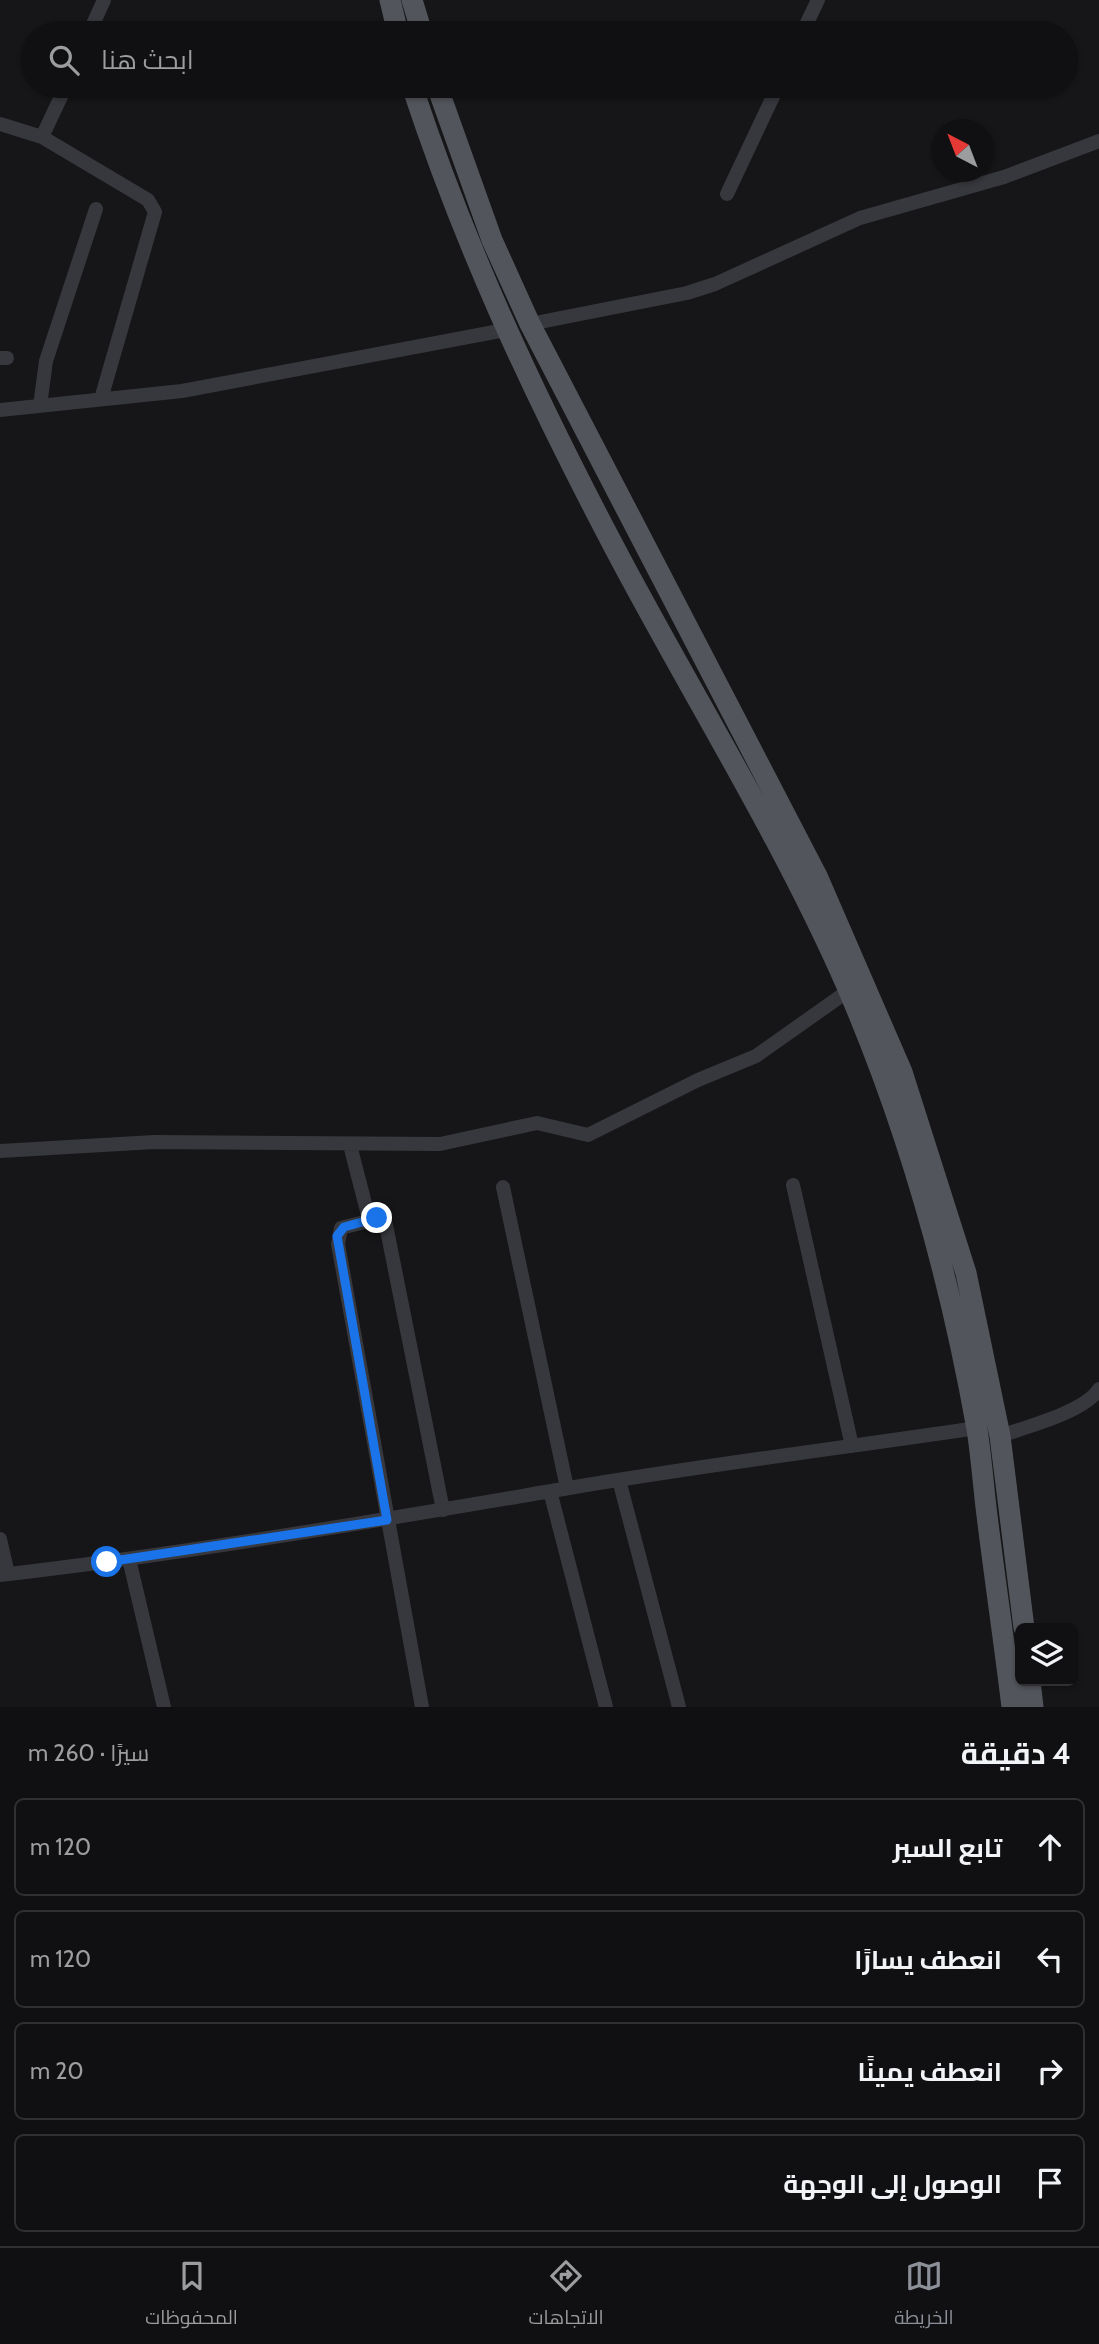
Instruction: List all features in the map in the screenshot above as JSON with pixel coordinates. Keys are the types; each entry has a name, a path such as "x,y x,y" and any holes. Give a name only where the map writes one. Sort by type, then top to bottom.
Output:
{"main road":[{"path":"390,0 395,21"},
{"path":"412,0 418,21"},
{"path":"416,98 461,225 505,330 626,569 798,887 848,991 929,1220 976,1428 1012,1707"},
{"path":"441,98 492,240 530,324 817,876 902,1072 967,1273 1000,1436 1023,1623"},
{"path":"626,569 649,557"},
{"path":"1031,1686 1033,1707"}],"street":[{"path":"94,21 104,0"},
{"path":"808,21 818,0"},
{"path":"42,136 60,98"},
{"path":"727,194 772,98"},
{"path":"0,124 42,136 148,200 155,212 102,400"},
{"path":"530,324 688,293 715,284 860,218 1004,177 1099,141"},
{"path":"40,406 46,361 96,209"},
{"path":"0,410 182,391 257,379 505,330"},
{"path":"0,1151 154,1142 440,1144 537,1123 588,1135 687,1086 756,1056 848,991"},
{"path":"350,1145 369,1219"},
{"path":"793,1185 852,1446"},
{"path":"503,1187 567,1488"},
{"path":"422,1707 337,1236 341,1228 369,1219 380,1218 386,1225 443,1510"},
{"path":"1000,1436 1049,1419 1096,1397"},
{"path":"0,1539 4,1575 387,1520 567,1488 976,1428"},
{"path":"619,1480 679,1707"},
{"path":"550,1491 606,1707"},
{"path":"129,1559 164,1707"}],"route":[{"path":"107,1562 387,1520 337,1236 341,1228 377,1218"}]}
